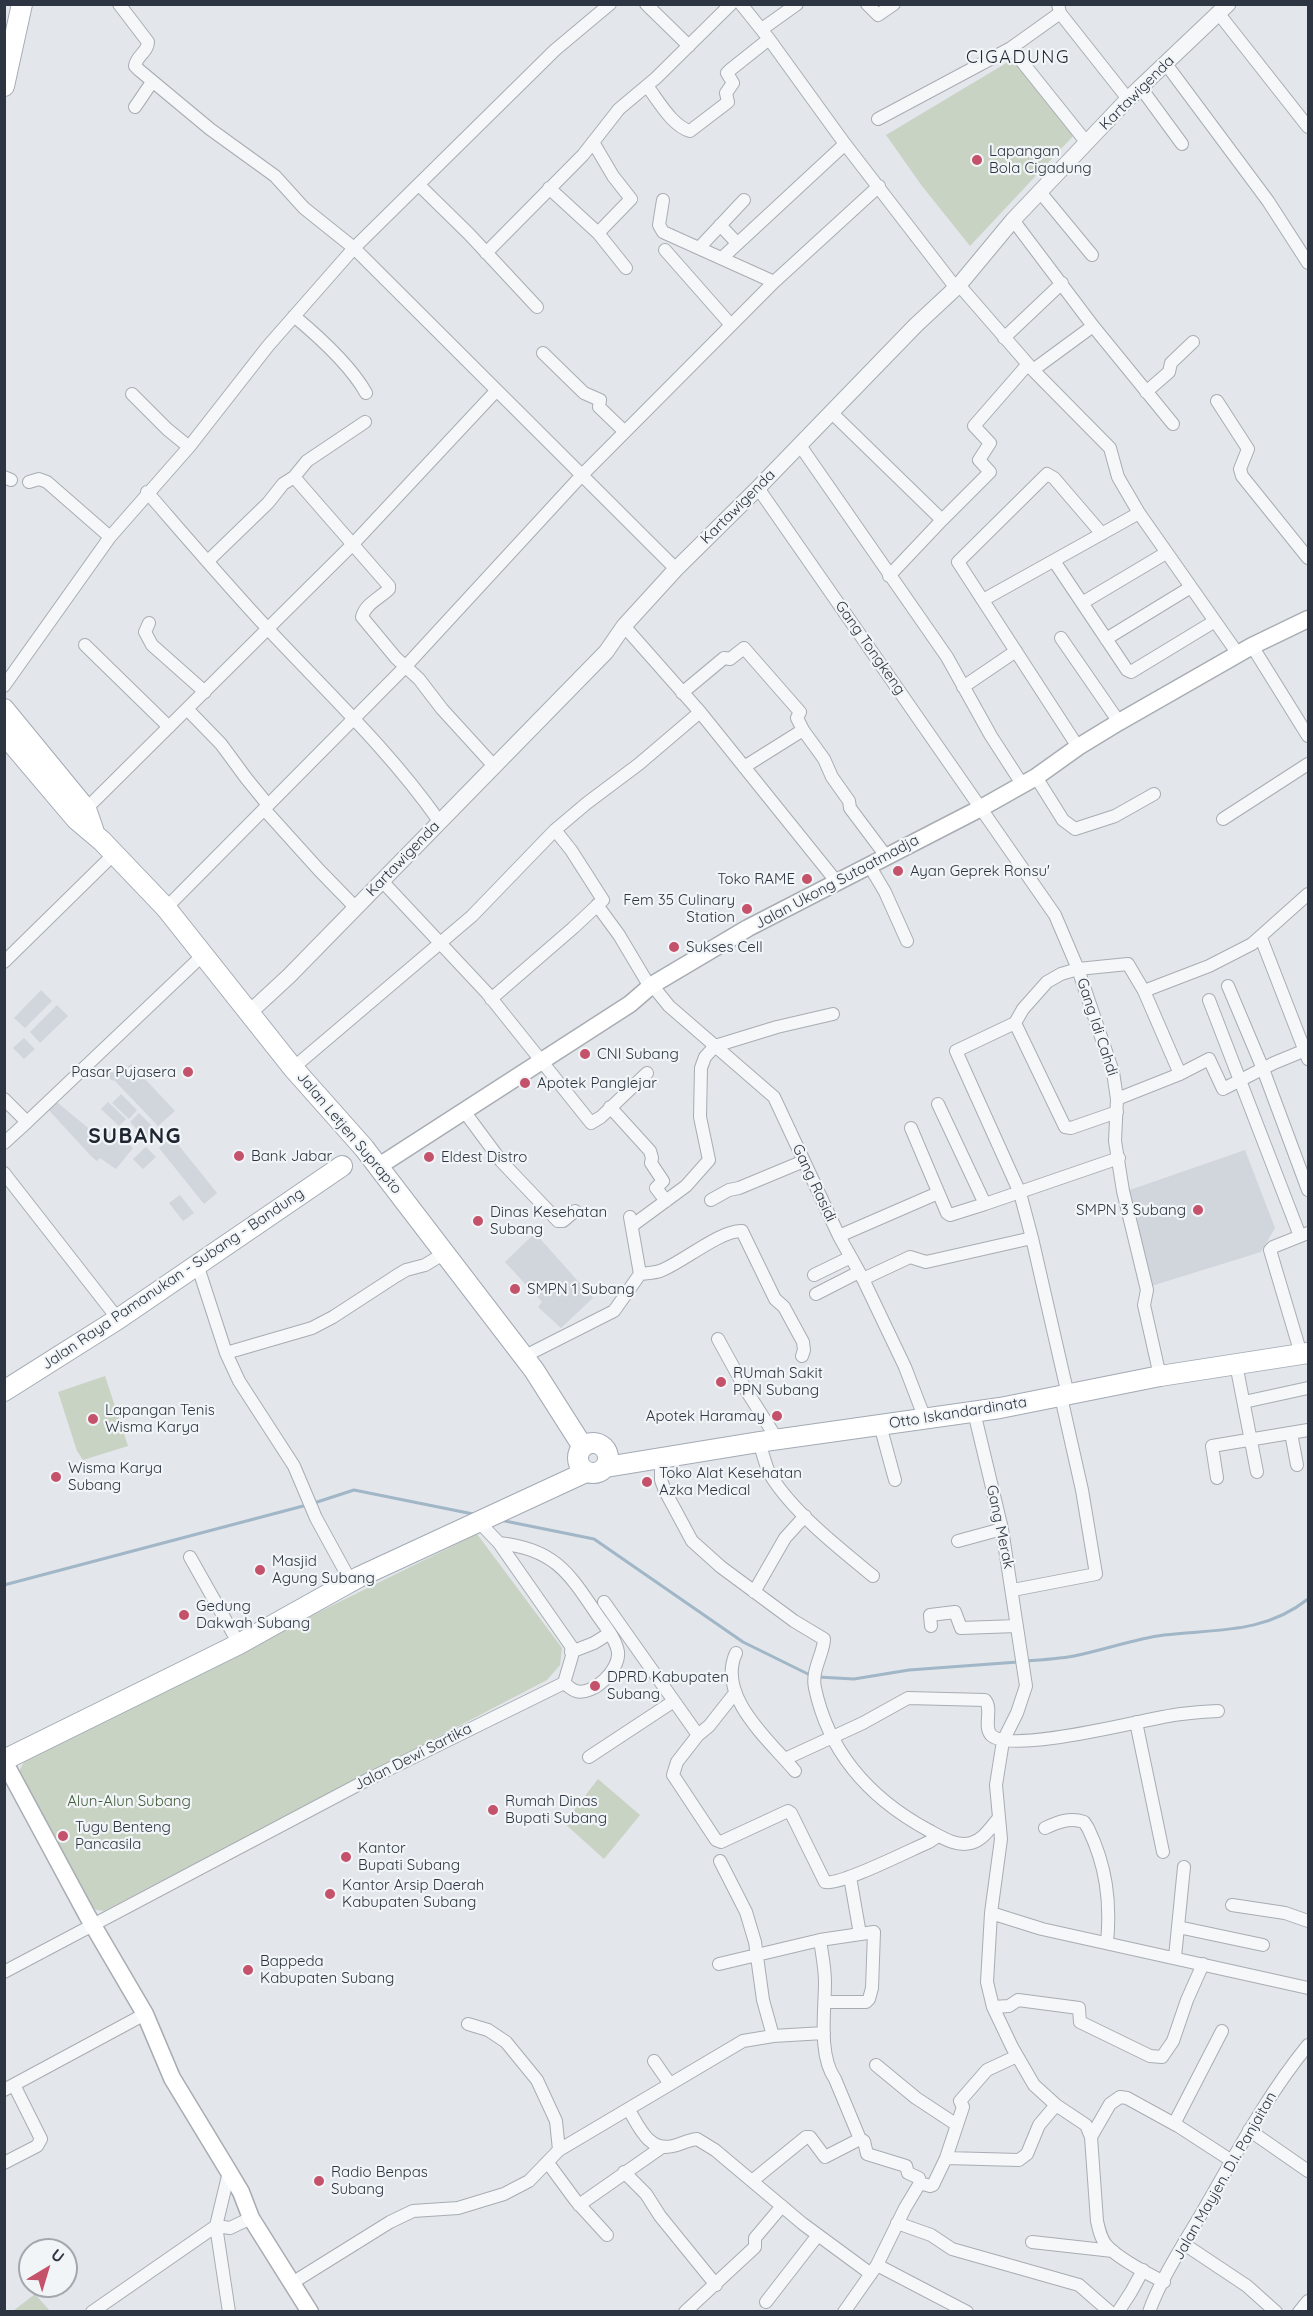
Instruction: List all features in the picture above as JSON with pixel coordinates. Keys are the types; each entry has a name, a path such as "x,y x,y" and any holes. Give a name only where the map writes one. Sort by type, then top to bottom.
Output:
{"main road":[{"path":"4,86 22,4"},
{"name":"Jalan Ukong Sutaatmadja","path":"379,1166 630,1004 651,986 748,928 981,808 1119,722 1245,650 1308,619"},
{"name":"Jalan Letjen Suprapto","path":"4,709 95,835 166,908 293,1068 379,1166 523,1357 583,1447"},
{"name":"Jalan Letjen Suprapto","path":"4,734 81,814"},
{"path":"353,1134 342,1166 379,1166"},
{"name":"Jalan Raya Pamanukan - Subang - Bandung","path":"4,1391 118,1319 342,1166"},
{"name":"Otto Iskandardinata","path":"606,1467 974,1412 1160,1376 1305,1354"},
{"path":"310,2312 251,2218 241,2193 172,2078 145,2014 9,1781 4,1761 239,1644 351,1582 586,1472 599,1473 606,1467 609,1458 605,1449 597,1443 583,1447 578,1460 586,1472"}],"street":[{"path":"119,4 148,42 148,47 135,66 152,82 275,176 304,208 354,248 676,569"},
{"path":"4,686 110,537 147,492 189,447 268,346 354,248 420,186 555,50 610,4"},
{"path":"646,4 689,46"},
{"path":"486,253 593,142 608,121 731,4"},
{"path":"741,4 766,34 845,144 957,286 1030,367 1110,448 1118,477 1166,553 1215,621 1245,650 1308,736"},
{"path":"647,86 676,122 683,129 690,131 728,102 726,93 733,83 727,73 797,4"},
{"path":"867,4 878,15 894,4"},
{"path":"878,119 1011,48 1059,9 1128,99"},
{"path":"1224,9 1308,127"},
{"name":"Kartawigenda","path":"250,1012 290,976 606,652 624,626 676,569 957,286 1013,220 1128,99 1224,9"},
{"path":"1011,48 1087,143"},
{"path":"1166,64 1268,201 1307,258"},
{"path":"135,107 152,82"},
{"path":"1141,88 1182,144"},
{"path":"593,142 613,176 631,199 598,233"},
{"path":"722,258 845,144"},
{"path":"420,186 537,307"},
{"path":"166,908 406,666 581,476 774,282 879,186"},
{"path":"549,188 598,233 626,268"},
{"path":"1040,192 1092,255"},
{"path":"663,200 658,225 667,235 774,282"},
{"path":"699,249 744,200"},
{"path":"1013,220 1093,326 1173,424"},
{"path":"720,225 737,243"},
{"path":"665,250 731,325"},
{"path":"1004,338 1062,283"},
{"path":"294,316 320,338 359,381 366,393"},
{"path":"888,576 990,472 979,460 990,443 974,427 1008,387 1030,367 1093,326"},
{"path":"1146,392 1169,372 1171,363 1193,342"},
{"path":"543,353 584,393 600,400 598,407 625,432"},
{"path":"81,814 353,544 496,391"},
{"path":"132,394 189,447"},
{"path":"1217,401 1248,449 1240,469 1242,476 1308,558"},
{"path":"831,412 942,520"},
{"path":"208,561 268,503 283,484 294,477 307,461 364,422"},
{"path":"799,444 888,576 947,657 991,736 1063,820 1075,829 1115,816 1154,794"},
{"path":"1078,747 958,562 1047,474 1054,478 1102,534"},
{"path":"294,477 388,586 389,589 368,606 362,616 396,658 406,666 494,766"},
{"path":"29,482 39,479 47,482 110,537"},
{"name":"Gang Tongkeng","path":"758,488 981,808"},
{"path":"147,492 268,629 355,718 439,821"},
{"path":"983,600 1139,513"},
{"path":"1082,603 1166,553"},
{"path":"1054,561 1127,670 1131,672 1215,621"},
{"path":"1106,639 1191,587"},
{"path":"149,623 145,632 152,645 205,692"},
{"path":"624,626 700,712 836,881"},
{"path":"1061,638 1119,722"},
{"path":"85,645 169,727"},
{"path":"682,693 724,658 730,659 744,648 800,712 798,718 803,729 825,759 832,777 849,801 850,808 886,856"},
{"path":"963,687 1016,651"},
{"path":"188,709 221,744 266,807 319,870 356,908"},
{"path":"293,1068 472,916 555,830 639,764 700,712"},
{"path":"744,767 803,729"},
{"path":"1223,819 1308,764"},
{"name":"Gang Idi Cahdi","path":"981,808 1055,915 1078,969 1113,1072 1117,1099 1115,1141 1123,1191 1147,1290 1144,1305 1160,1376"},
{"path":"491,999 603,900 571,850 555,830"},
{"path":"4,962 114,854"},
{"path":"869,865 885,892 907,941"},
{"path":"382,881 491,999 591,1123 601,1117 647,1073"},
{"path":"1144,991 1209,966 1261,938 1308,894"},
{"name":"Gang Rasidi","path":"597,905 651,986 669,1006 774,1097 904,1367 925,1419"},
{"path":"1117,1099 1180,1074 1209,1059 1223,1089 1263,1069 1307,1053 1261,938"},
{"path":"4,1143 204,954"},
{"path":"1013,1590 1096,1574 1064,1396 1032,1238 1020,1193 956,1051 1015,1023 1023,1009 1047,982 1061,974 1078,969 1130,964 1180,1074"},
{"path":"1228,986 1263,1069 1308,1190"},
{"path":"1209,1000 1304,1234 1273,1247 1270,1256 1305,1354"},
{"path":"523,1357 614,1311 624,1300 640,1274 632,1220 666,1201 686,1186 706,1165 710,1157 700,1117 701,1068 705,1056 715,1046 777,1027 833,1014"},
{"path":"1015,1023 1063,1125 1071,1128 1117,1112"},
{"path":"4,1099 27,1122"},
{"path":"938,1104 985,1204"},
{"path":"610,1107 650,1150 651,1163 663,1181 656,1188 666,1201"},
{"path":"464,1111 501,1161 558,1221 563,1221 574,1211"},
{"path":"911,1128 949,1215 1119,1158"},
{"path":"711,1200 729,1190 804,1161"},
{"path":"4,1173 118,1319"},
{"path":"839,1236 938,1193"},
{"path":"640,1274 659,1271 722,1237 742,1231 775,1299 784,1307 803,1342 802,1356"},
{"path":"816,1294 910,1257 926,1262 1032,1238"},
{"path":"226,1353 312,1328 406,1270 424,1265 445,1253"},
{"path":"814,1275 850,1257"},
{"path":"197,1264 226,1353 239,1381 294,1466 316,1518 351,1582"},
{"path":"718,1339 746,1390 768,1441 771,1476 831,1542 873,1576"},
{"path":"1236,1364 1257,1472"},
{"path":"1244,1402 1308,1388"},
{"name":"Gang Merak","path":"974,1412 1002,1529 1026,1686 1017,1713 1003,1741"},
{"path":"880,1425 895,1480"},
{"path":"1217,1478 1212,1446 1308,1430"},
{"path":"1291,1433 1297,1465"},
{"path":"661,1457 665,1491 685,1532 692,1541 720,1567 794,1621 824,1639 817,1659 814,1686 828,1727 855,1774 878,1797 934,1838 954,1843 974,1842 980,1840 998,1822"},
{"path":"754,1592 784,1538 805,1516"},
{"path":"479,1522 499,1543 570,1646 571,1652 564,1683 574,1691 582,1691 590,1689 611,1675 617,1664 618,1652 610,1633 570,1575 550,1558 516,1545 499,1543"},
{"path":"958,1541 1002,1529"},
{"path":"190,1557 239,1644"},
{"path":"604,1602 698,1735"},
{"path":"931,1626 930,1615 955,1612 962,1628 1017,1626"},
{"path":"571,1652 594,1643 610,1633"},
{"path":"736,1653 731,1680 735,1693 762,1733 795,1771"},
{"name":"Jalan Dewi Sartika","path":"4,1972 367,1780 564,1683"},
{"path":"735,1693 677,1762 673,1775 716,1840 722,1842 788,1811 825,1882 830,1883 850,1877 934,1838"},
{"path":"785,1759 863,1723 908,1698 981,1699 988,1702 990,1733 1003,1741 1065,1737 1194,1712 1218,1711"},
{"path":"589,1757 674,1701"},
{"path":"1136,1722 1163,1852"},
{"path":"1003,1741 996,1785 1001,1839 991,1913 987,1982 993,2007 1034,2085 1056,2105 1086,2125 1090,2137 1097,2221 1100,2234 1107,2246 1164,2283"},
{"path":"1045,1828 1059,1822 1075,1820 1084,1822 1088,1828 1105,1872 1109,1922 1107,1943"},
{"path":"720,1861 746,1912 757,1954 763,2000 773,2036"},
{"path":"1175,1957 1184,1867"},
{"path":"850,1877 860,1934"},
{"path":"1232,1905 1285,1913 1308,1921"},
{"path":"991,1913 1042,1929 1308,1988"},
{"path":"1178,1927 1263,1945"},
{"path":"719,1964 820,1940 875,1933 871,1996 866,2002 825,2002"},
{"path":"820,1940 825,1980 824,2033 829,2072 835,2079 860,2139 865,2144 867,2155 907,2166 908,2173 919,2178 920,2183 874,2270 844,2312"},
{"path":"993,2007 1009,2006 1018,2000 1079,2008 1080,2022 1150,2056 1162,2057 1167,2053 1173,2041 1187,2000 1203,1964"},
{"path":"4,2163 37,2146 41,2139 9,2087 145,2014"},
{"path":"468,2024 488,2030 506,2042 537,2080 555,2121 560,2150"},
{"path":"1174,2124 1222,2031"},
{"path":"292,2283 386,2224 413,2211 458,2208 504,2194 528,2181 560,2150 743,2041 773,2036 824,2033"},
{"name":"Jalan Mayjen. D.I. Panjaitan","path":"1149,2312 1229,2160 1308,2045"},
{"path":"920,2183 932,2186 946,2158 963,2106 960,2101 964,2095 987,2070 1017,2056"},
{"path":"654,2061 670,2084"},
{"path":"876,2065 916,2098 957,2125"},
{"path":"1090,2137 1110,2104 1120,2097 1127,2098 1174,2124 1229,2160"},
{"path":"946,2158 1019,2160 1027,2154 1039,2125 1056,2105"},
{"path":"629,2110 644,2135 655,2145 672,2146 697,2139 715,2150 818,2235 874,2270 967,2312"},
{"path":"1249,2130 1308,2170"},
{"path":"752,2181 806,2137 810,2138 825,2157 860,2139"},
{"path":"579,2205 662,2147"},
{"path":"548,2163 579,2205 607,2235"},
{"path":"229,2172 216,2226 230,2312"},
{"path":"624,2172 646,2194 660,2216 716,2285"},
{"path":"685,2312 755,2247 755,2238 783,2206"},
{"path":"92,2312 216,2226 230,2228 251,2218"},
{"path":"897,2223 932,2235 952,2249 1079,2285 1110,2312"},
{"path":"766,2302 818,2235"},
{"path":"1032,2242 1113,2251"},
{"path":"1184,2244 1247,2286 1276,2312"},
{"path":"1118,2312 1143,2270"},
{"path":"1299,2312 1308,2301"}],"shaded area":[{"path":"41,990 52,1001 25,1028 14,1018"},
{"path":"57,1005 68,1016 40,1043 30,1032"},
{"path":"24,1038 35,1049 24,1059 13,1048"},
{"path":"131,1064 175,1111 158,1126 105,1073 110,1069 117,1076"},
{"path":"121,1094 137,1110 129,1119 112,1103"},
{"path":"53,1099 98,1136 103,1132 106,1134 113,1130 133,1148 116,1169 100,1158 97,1161 90,1155 46,1107"},
{"path":"108,1102 126,1119 119,1126 101,1109"},
{"path":"139,1113 158,1132 148,1141 130,1122"},
{"path":"172,1137 217,1193 204,1204 159,1148"},
{"path":"146,1147 156,1157 143,1169 133,1159"},
{"name":"SMPN 3 Subang","path":"1245,1150 1275,1228 1261,1252 1148,1287 1124,1192"},
{"path":"180,1195 194,1213 183,1221 169,1203"},
{"path":"535,1233 593,1298 561,1328 538,1307 542,1302 505,1262"}],"green space":[{"name":"Lapangan Bola Cigadung","path":"1013,59 1075,134 970,246 922,186 886,135"},
{"name":"Lapangan Tenis Wisma Karya","path":"105,1376 128,1446 83,1460 77,1451 58,1392"},
{"name":"Alun-Alun Subang","path":"477,1534 562,1648 560,1665 547,1680 104,1911 91,1909 16,1777 27,1756"},
{"path":"598,1779 640,1815 604,1859 564,1823"},
{"path":"30,2298 39,2298 50,2311 13,2311"}],"waterway":[{"path":"314,1503 354,1490 473,1514"},
{"path":"4,1585 307,1505"},
{"path":"500,1520 594,1539 743,1642 812,1676"},
{"path":"1024,1661 1074,1656 1164,1635 1239,1628 1274,1619 1308,1599"},
{"path":"818,1677 854,1679 909,1670 1018,1662"}],"place":[{"name":"Lapangan Bola Cigadung","path":"977,160"},
{"name":"Ayan Geprek Ronsu'","path":"898,871"},
{"name":"Toko RAME","path":"807,879"},
{"name":"Fem 35 Culinary Station","path":"747,909"},
{"name":"Sukses Cell","path":"674,947"},
{"name":"CNI Subang","path":"585,1054"},
{"name":"Pasar Pujasera","path":"188,1072"},
{"name":"Apotek Panglejar","path":"525,1083"},
{"name":"Bank Jabar","path":"239,1156"},
{"name":"Eldest Distro","path":"429,1157"},
{"name":"SMPN 3 Subang","path":"1198,1210"},
{"name":"Dinas Kesehatan Subang","path":"478,1221"},
{"name":"SMPN 1 Subang","path":"515,1289"},
{"name":"RUmah Sakit PPN Subang","path":"721,1382"},
{"name":"Apotek Haramay","path":"777,1416"},
{"name":"Lapangan Tenis Wisma Karya","path":"93,1419"},
{"name":"Wisma Karya Subang","path":"56,1477"},
{"name":"Toko Alat Kesehatan Azka Medical","path":"647,1482"},
{"name":"Masjid Agung Subang","path":"260,1570"},
{"name":"Gedung Dakwah Subang","path":"184,1615"},
{"name":"DPRD Kabupaten Subang","path":"595,1686"},
{"name":"Rumah Dinas Bupati Subang","path":"493,1810"},
{"name":"Tugu Benteng Pancasila","path":"63,1836"},
{"name":"Kantor Bupati Subang","path":"346,1857"},
{"name":"Kantor Arsip Daerah Kabupaten Subang","path":"330,1894"},
{"name":"Bappeda Kabupaten Subang","path":"248,1970"},
{"name":"Radio Benpas Subang","path":"319,2181"}],"district":[{"name":"CIGADUNG","path":"1018,58"},
{"name":"SUBANG","path":"135,1137"}]}
